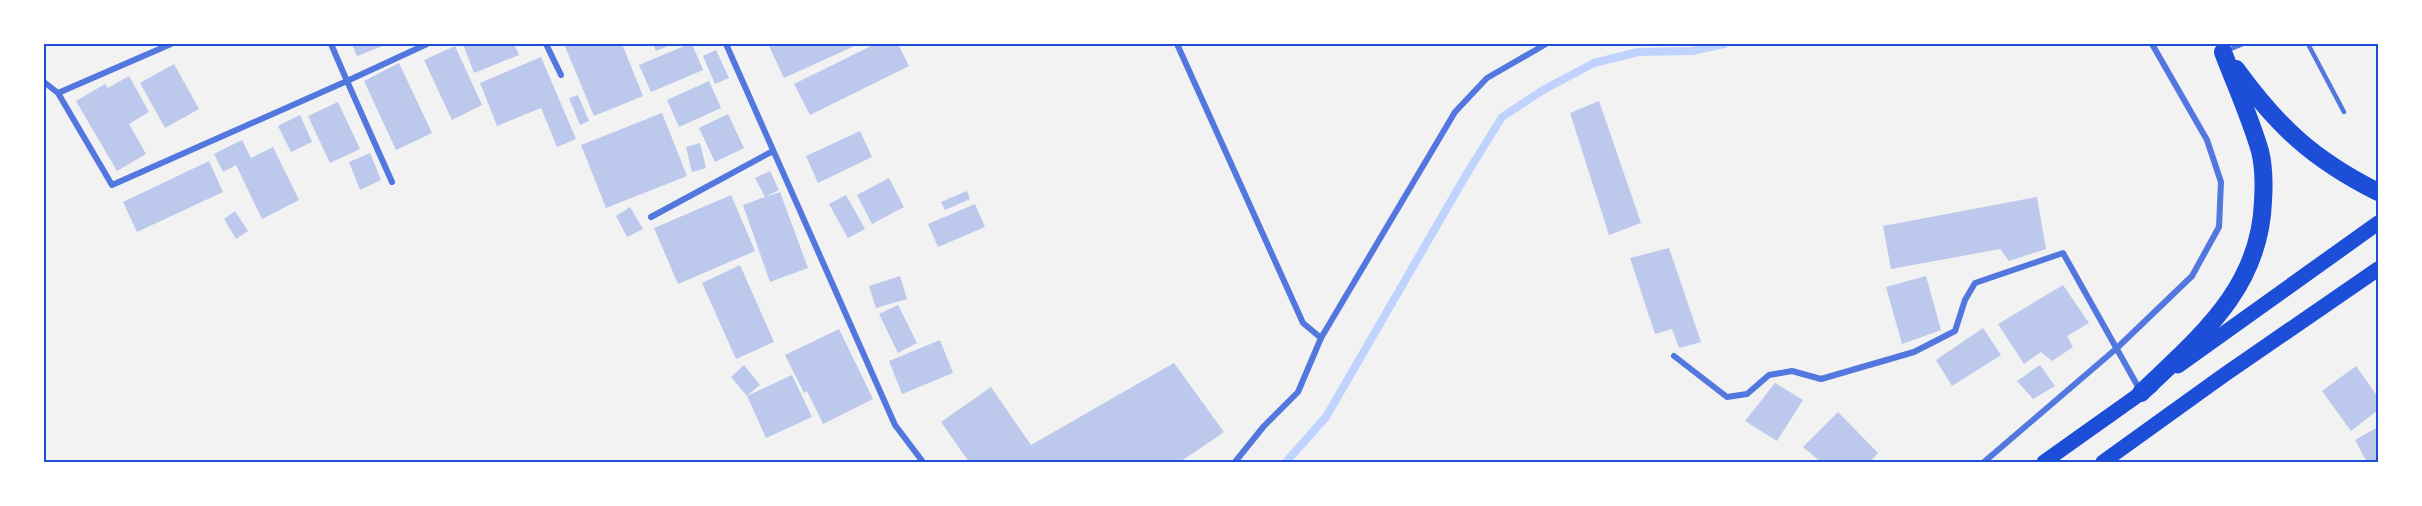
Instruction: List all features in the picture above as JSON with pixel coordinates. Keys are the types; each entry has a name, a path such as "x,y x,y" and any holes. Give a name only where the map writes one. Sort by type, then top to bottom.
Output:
{"highway":[{"path":"2221,48 2257,98 2282,126 2324,160 2379,192"},
{"path":"2141,393 2208,328 2229,302 2246,274 2257,246 2263,215 2264,183 2260,152 2221,48"}],"main road":[{"path":"2043,462 2379,223"},
{"path":"2103,462 2224,375 2379,269"}],"street":[{"path":"58,93 171,44"},
{"path":"331,44 392,182"},
{"path":"44,82 58,93 112,185 427,44"},
{"path":"546,44 561,75"},
{"path":"726,44 895,425 923,462"},
{"path":"1177,44 1304,323 1321,338"},
{"path":"1235,462 1264,426 1298,392 1321,338 1455,112 1487,78 1546,44"},
{"path":"1984,462 2117,348 2192,276 2219,227 2222,182 2207,140 2152,44"},
{"path":"651,217 773,151"},
{"path":"1674,356 1727,397 1747,394 1768,375 1791,371 1821,379 1914,352 1955,331 1965,300 1975,283 2063,254 2141,393"}],"lane":[{"path":"2221,48 2243,44"},
{"path":"2308,44 2344,112"}],"building":[{"path":"352,44 388,44 357,56"},
{"path":"463,44 514,44 519,55 474,73"},
{"path":"564,44 622,44 643,96 594,116"},
{"path":"653,44 673,44 656,51"},
{"path":"692,44 703,70 651,92 639,65"},
{"path":"768,44 859,44 784,78"},
{"path":"875,44 898,44 909,66 810,115 794,84"},
{"path":"455,46 482,105 452,120 424,60"},
{"path":"716,50 729,78 715,84 703,56"},
{"path":"541,57 576,139 557,147 541,108 497,126 480,83"},
{"path":"399,63 432,133 396,150 364,81"},
{"path":"174,64 199,109 165,128 140,83"},
{"path":"129,76 149,112 129,124 146,154 117,171 76,101 105,84 108,88"},
{"path":"709,81 721,108 679,127 667,100"},
{"path":"578,95 589,121 580,125 569,98"},
{"path":"1599,101 1641,223 1609,235 1570,113"},
{"path":"338,102 360,149 330,163 308,116"},
{"path":"662,113 687,176 606,208 581,145"},
{"path":"728,114 744,148 715,162 699,128"},
{"path":"300,115 312,142 291,152 278,126"},
{"path":"860,131 872,157 818,183 806,156"},
{"path":"242,140 251,158 273,147 299,200 262,219 236,165 223,172 214,154"},
{"path":"700,143 706,168 692,172 686,147"},
{"path":"370,153 381,180 360,190 349,162"},
{"path":"209,161 223,192 137,232 123,202"},
{"path":"770,171 779,190 765,197 755,178"},
{"path":"889,178 904,207 872,224 857,195"},
{"path":"967,191 970,199 945,210 941,202"},
{"path":"780,192 808,268 770,282 743,205"},
{"path":"731,195 755,251 678,284 654,228"},
{"path":"846,195 865,229 848,238 829,204"},
{"path":"2037,197 2046,249 2009,261 2000,249 1891,269 1883,226"},
{"path":"975,204 985,227 938,247 928,224"},
{"path":"630,207 643,229 627,237 616,216"},
{"path":"235,211 248,231 236,239 224,219"},
{"path":"1669,248 1701,342 1679,348 1672,329 1655,334 1630,258"},
{"path":"740,265 774,342 736,359 702,283"},
{"path":"900,276 907,299 876,308 869,286"},
{"path":"1926,276 1941,330 1902,344 1886,287"},
{"path":"2063,285 2089,323 2067,336 2073,347 2052,361 2041,352 2024,364 1998,324"},
{"path":"898,305 917,343 898,353 879,314"},
{"path":"1983,328 2001,355 1952,386 1936,360"},
{"path":"839,329 873,399 823,424 807,391 804,393 785,355"},
{"path":"940,340 953,373 902,394 889,361"},
{"path":"1174,363 1224,432 1180,462 969,462 941,422 991,387 1031,445"},
{"path":"744,365 760,385 747,396 731,377"},
{"path":"2040,365 2055,386 2033,399 2017,381"},
{"path":"2356,366 2378,397 2378,410 2351,431 2322,391"},
{"path":"792,375 812,417 766,438 747,396"},
{"path":"1775,383 1803,400 1777,441 1745,421"},
{"path":"1838,412 1878,453 1870,462 1821,462 1803,447"},
{"path":"2378,427 2378,462 2367,462 2355,440"}],"waterway":[{"path":"1286,462 1326,417 1502,117 1543,90 1594,63 1638,52 1692,51 1724,44"}]}
